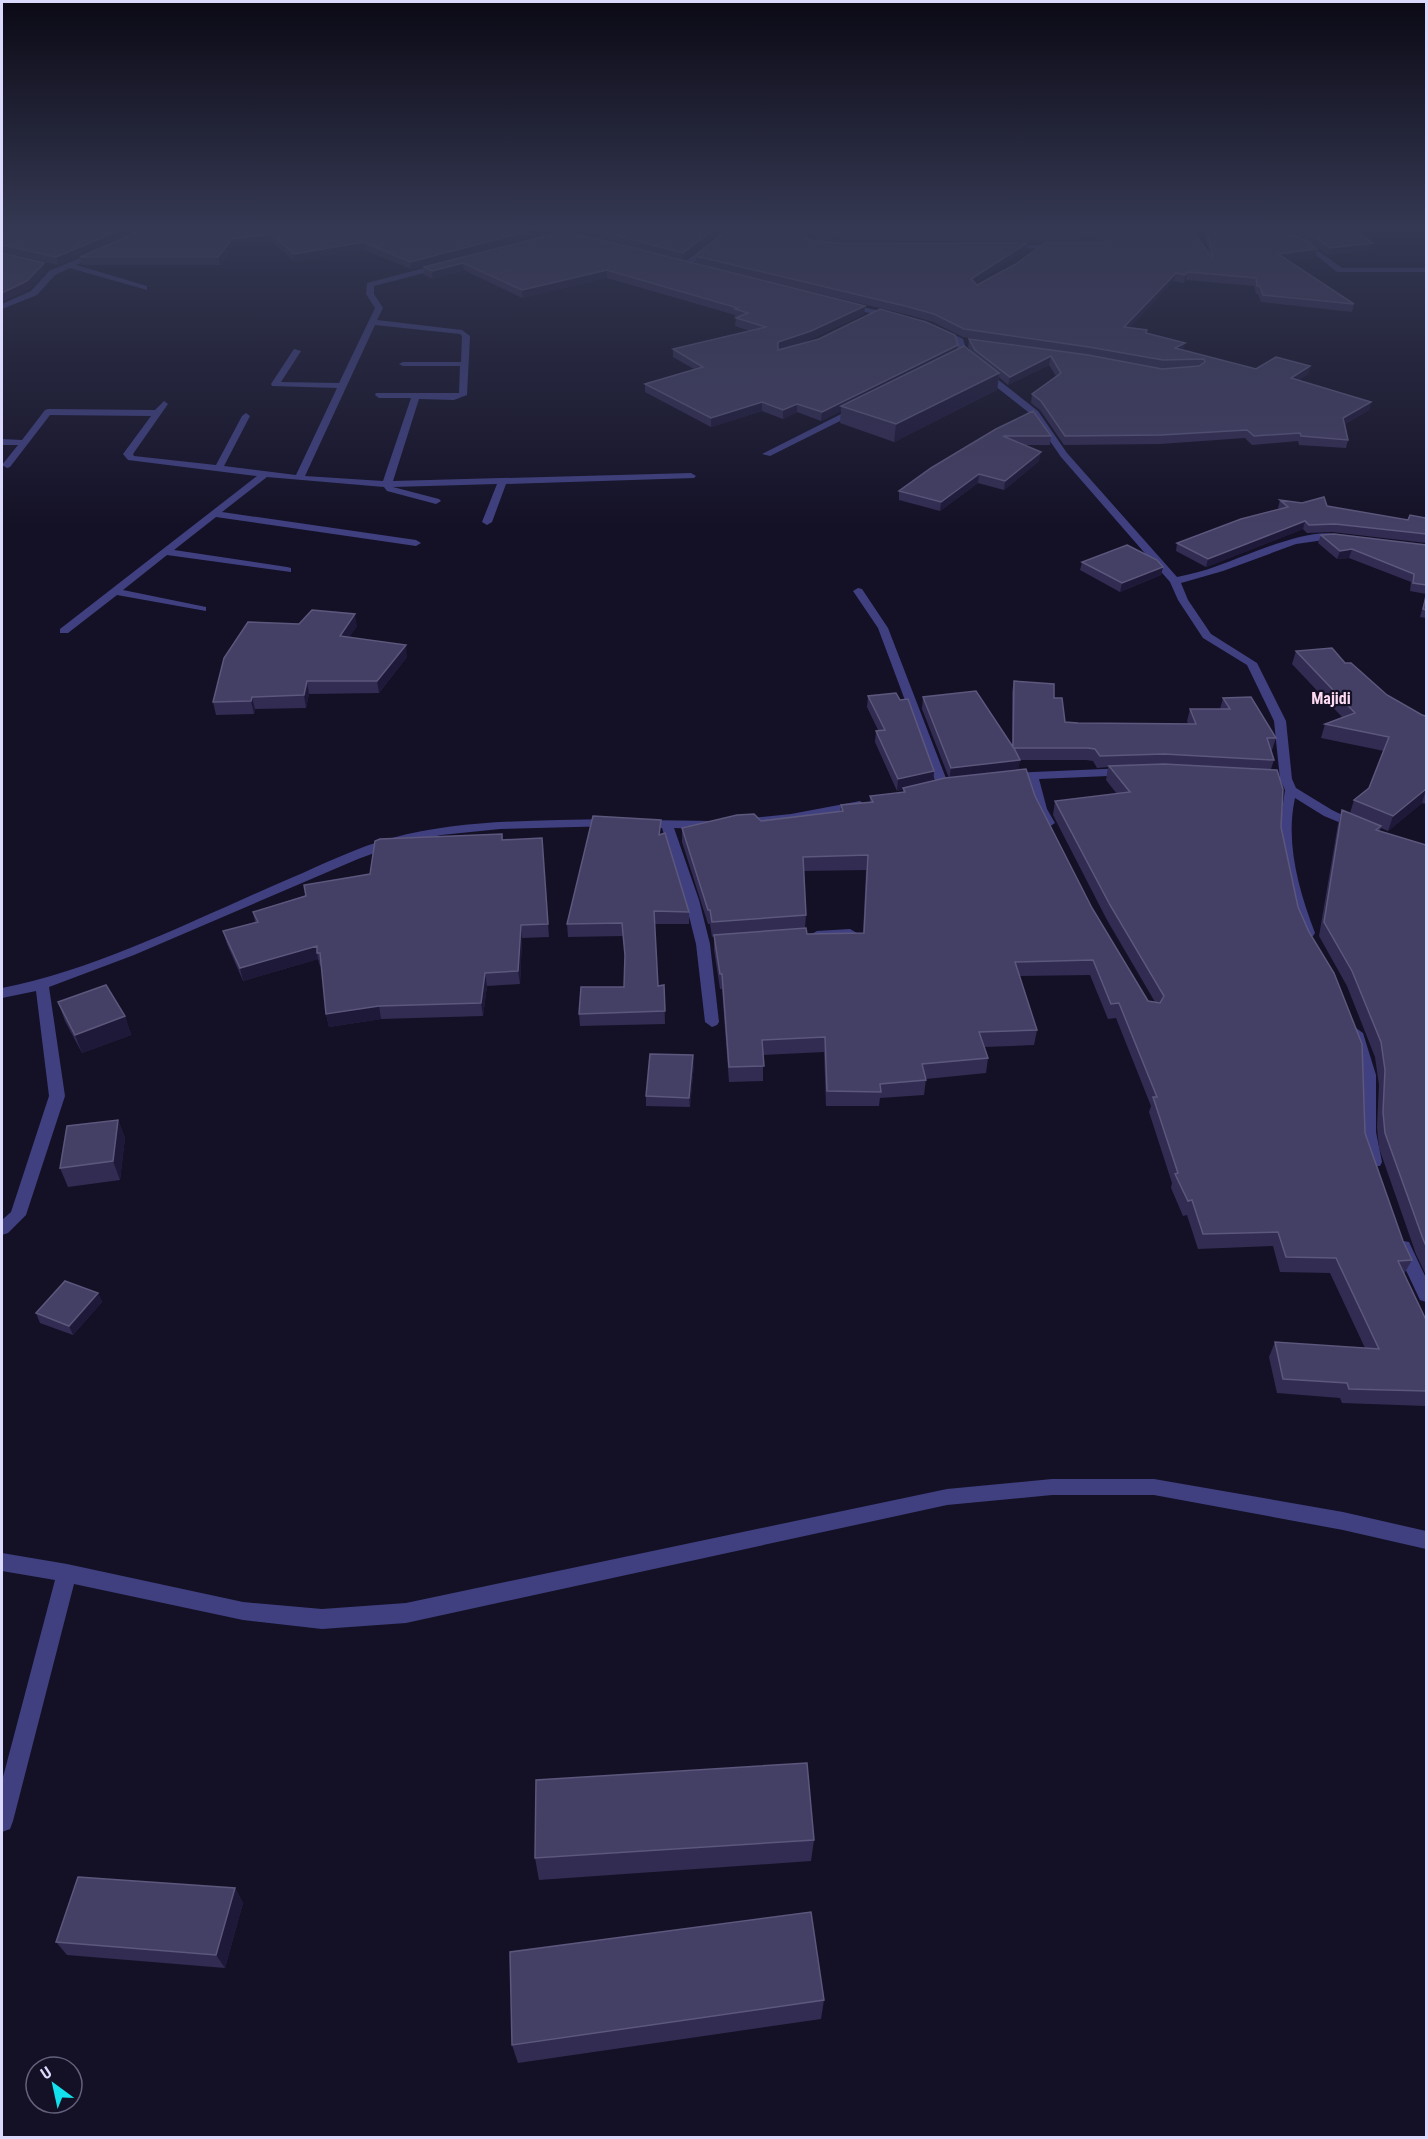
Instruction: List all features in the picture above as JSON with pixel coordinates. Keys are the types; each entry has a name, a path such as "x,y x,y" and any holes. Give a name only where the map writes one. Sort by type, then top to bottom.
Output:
{"street":[{"path":"299,478 369,329"},
{"path":"379,395 454,397 463,395 466,336 462,332 433,329"},
{"path":"935,329 960,341 971,343"},
{"path":"960,341 964,356 1031,415 1064,456 1175,581 1183,600 1207,636 1251,663 1280,721 1286,807 1285,841 1303,921 1313,945"},
{"path":"297,351 274,383 342,386"},
{"path":"953,361 964,356"},
{"path":"403,364 464,364"},
{"path":"387,484 416,396"},
{"path":"767,454 870,402"},
{"path":"7,465 56,403"},
{"path":"164,404 128,456 299,478 387,484 691,476"},
{"path":"48,412 158,413"},
{"path":"219,468 246,416"},
{"path":"2,442 24,443"},
{"path":"64,631 266,474"},
{"path":"487,522 503,480"},
{"path":"387,484 390,489 436,501"},
{"path":"214,514 416,543"},
{"path":"1175,581 1225,567 1283,543 1332,537 1349,539"},
{"path":"165,552 287,570"},
{"path":"115,591 202,609"},
{"path":"858,591 883,628 943,786"},
{"path":"999,778 1138,772"},
{"path":"1032,776 1041,809 1055,836"},
{"path":"1284,782 1328,813 1372,831"},
{"path":"2,993 42,985 129,952 395,840 441,831 500,825 626,823 707,826 791,818 876,801"},
{"path":"667,825 709,944 712,1022"},
{"path":"805,936 850,933"},
{"path":"2,1229 18,1215 57,1096 42,985"},
{"path":"1351,1021 1366,1058 1369,1085 1367,1127 1369,1148 1380,1180"},
{"path":"1399,1233 1406,1255 1426,1295"},
{"path":"2,1562 67,1573 243,1611 322,1620 406,1613 947,1497 1052,1487 1154,1486 1343,1521 1426,1540"},
{"path":"2,1821 67,1573"}],"building":[{"path":"758,329 816,329 778,342 778,350 819,339 840,329 941,329 955,335 958,345 822,412 797,404 783,410 762,402 711,418 645,384 703,367 673,349"},
{"path":"964,329 1147,330 1146,333 1185,343 1175,348 1256,369 1276,357 1310,366 1291,378 1371,402 1343,418 1348,440 1301,436 1300,433 1254,436 1247,430 1161,435 1065,436 1041,401 1032,394 1061,373 1051,356 1010,377 975,350 969,339 1088,355 1162,369 1199,366 1205,362 1204,359 1163,360"},
{"path":"964,346 999,373 896,424 841,406"},
{"path":"1033,411 1051,436 1003,436 1041,452 1005,481 979,474 941,502 899,491 931,468 996,429"},
{"path":"1324,497 1327,506 1408,520 1410,515 1426,518 1426,534 1335,524 1309,525 1305,521 1208,559 1177,543 1241,519 1288,507 1280,500 1302,503"},
{"path":"1334,534 1426,545 1426,585 1413,583 1414,574 1352,549 1340,551 1321,535"},
{"path":"1127,545 1157,560 1163,567 1122,583 1082,562"},
{"path":"312,610 355,614 340,636 406,645 377,681 307,681 304,695 252,697 251,701 213,702 224,658 248,622 299,624"},
{"path":"1332,648 1345,663 1351,663 1387,695 1426,716 1426,789 1393,816 1354,800 1369,788 1389,737 1325,724 1355,713 1296,651"},
{"path":"1014,681 1054,684 1054,698 1062,698 1065,722 1078,723 1196,724 1190,709 1230,709 1223,698 1251,697 1276,738 1267,738 1274,760 1164,754 1100,756 1095,749 1088,748 1014,748 1020,760 951,768 923,697 976,691 1013,747"},
{"path":"896,693 900,700 908,699 934,771 898,779 876,731 885,730 868,696"},
{"path":"1164,764 1277,770 1283,789 1281,827 1298,907 1309,932 1334,973 1362,1044 1365,1133 1403,1241 1412,1260 1398,1261 1426,1320 1426,1391 1349,1389 1347,1383 1283,1379 1275,1342 1379,1349 1336,1258 1286,1257 1278,1232 1203,1234 1192,1200 1188,1201 1175,1174 1178,1173 1153,1097 1157,1097 1119,1003 1111,1004 1093,960 1015,962 1037,1030 979,1032 988,1058 922,1064 926,1080 880,1084 881,1092 827,1091 825,1037 762,1040 764,1066 729,1067 722,974 720,974 714,935 806,928 807,934 864,933 868,855 803,857 806,915 712,922 682,828 737,815 754,814 761,821 843,811 841,805 873,802 870,796 905,792 903,788 945,778 1026,769 1035,796 1092,908 1148,1001 1160,1003 1164,996 1110,905 1055,801 1130,792 1109,766"},
{"path":"1342,810 1381,826 1376,830 1426,845 1426,1246 1385,1133 1383,1112 1385,1070 1381,1042 1352,971 1324,922"},
{"path":"593,816 661,820 659,835 665,833 689,912 654,911 658,986 664,985 665,1011 579,1014 581,987 624,987 625,955 622,923 567,924"},
{"path":"502,834 502,840 542,838 548,924 521,925 518,971 485,973 481,1003 379,1006 326,1014 320,953 317,953 317,946 240,968 223,931 258,922 253,912 306,896 304,885 370,874 375,841 380,839"},
{"path":"106,985 125,1016 75,1035 58,1002"},
{"path":"650,1054 693,1055 689,1098 646,1096"},
{"path":"118,1120 113,1161 60,1168 67,1126"},
{"path":"65,1281 98,1293 69,1326 36,1313"},
{"path":"807,1763 814,1840 535,1858 536,1780"},
{"path":"78,1877 235,1888 216,1955 56,1942"},
{"path":"811,1912 824,2000 512,2045 510,1952"}],"district":[{"name":"Majidi","path":"1331,698"}]}
